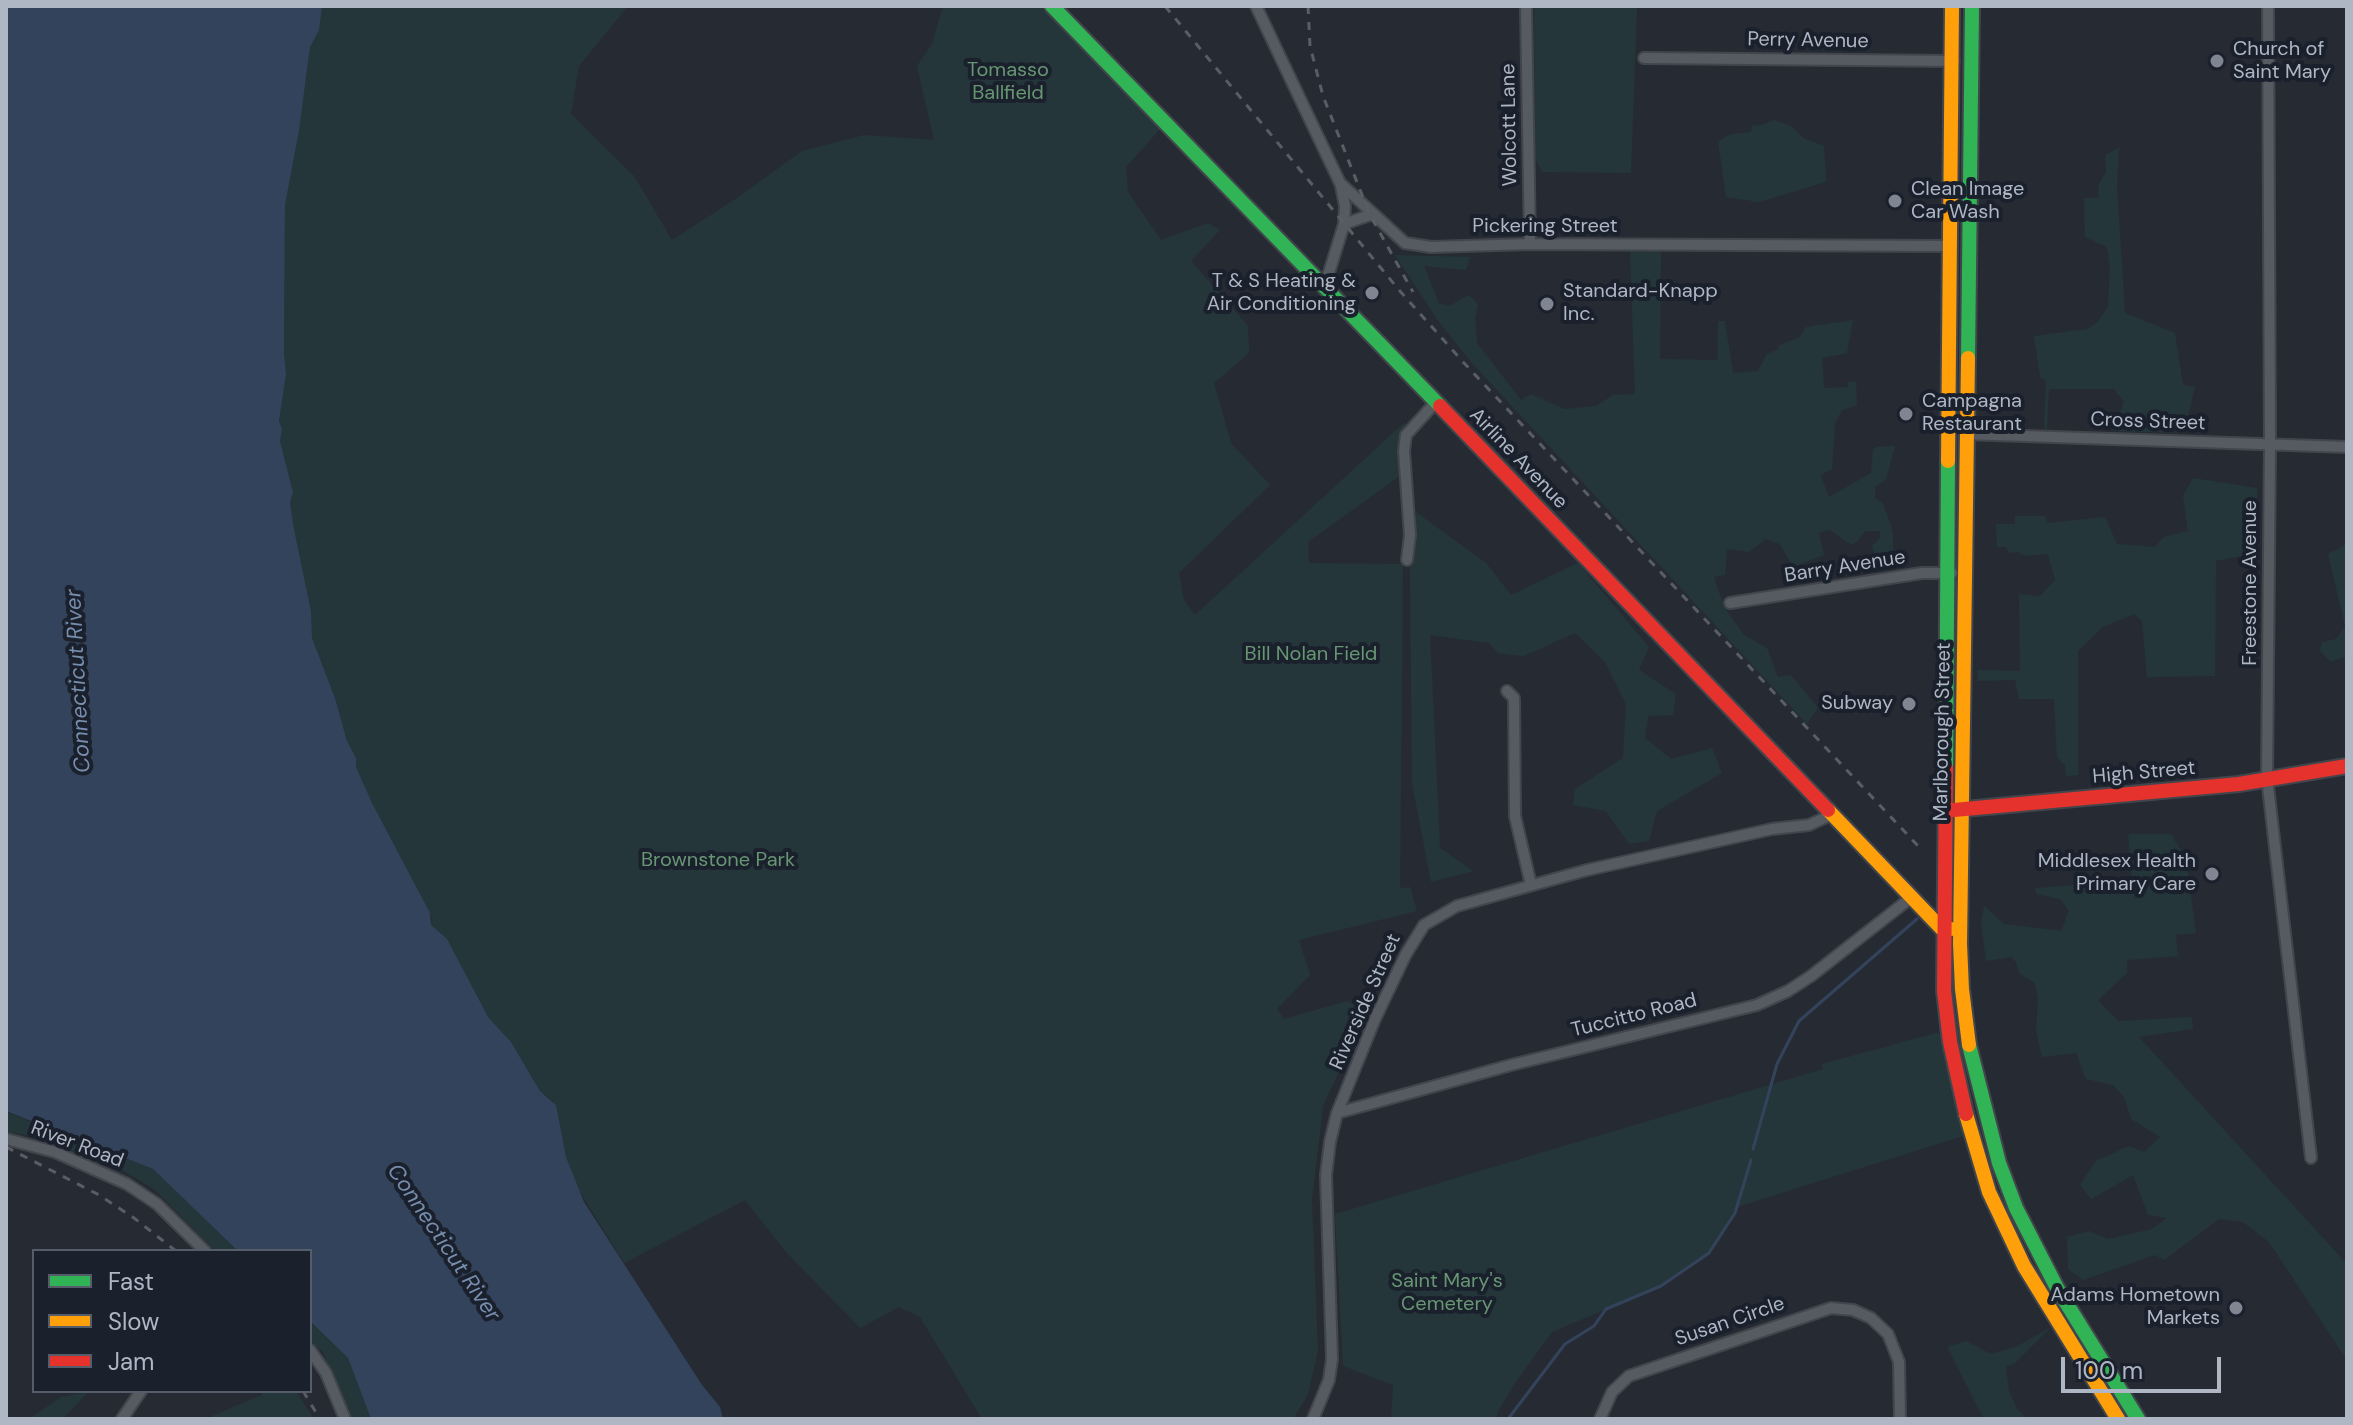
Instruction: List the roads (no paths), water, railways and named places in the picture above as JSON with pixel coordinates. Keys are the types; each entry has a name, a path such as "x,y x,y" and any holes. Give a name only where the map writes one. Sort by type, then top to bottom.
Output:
{"main road":[{"name":"Airline Avenue","path":"1052,6 1942,929"},
{"name":"Marlborough Street","path":"1952,6 1942,929 1944,991 1950,1042 1980,1168 2024,1266 2116,1416"},
{"name":"Marlborough Street","path":"1972,6 1960,928 1962,989 1968,1039 1999,1163 2034,1247 2138,1419"},
{"name":"High Street","path":"1944,810 2239,784 2347,766"},
{"path":"1942,929 1960,928"},
{"path":"2116,1416 2128,1405"}],"street":[{"name":"Pickering Street","path":"1256,6 1340,183 1398,238 1418,246 1969,246"},
{"name":"Wolcott Lane","path":"1526,6 1530,244"},
{"name":"Freestone Avenue","path":"2268,6 2270,444 2267,778 2311,1158"},
{"name":"Perry Avenue","path":"1644,58 1971,62"},
{"path":"1324,289 1344,224 1345,206 1340,183"},
{"path":"1344,224 1373,214"},
{"path":"1407,560 1410,535 1404,451 1406,435 1435,403"},
{"name":"Cross Street","path":"1948,434 2347,447"},
{"name":"Barry Avenue","path":"1730,603 1922,573 1965,575"},
{"path":"1507,691 1514,698 1515,816 1531,885"},
{"name":"Riverside Street","path":"1313,1419 1329,1380 1332,1359 1326,1175 1330,1142 1337,1113 1375,1019 1406,954 1424,925 1457,906 1531,885 1772,829 1809,825 1833,814"},
{"name":"Tuccitto Road","path":"1337,1113 1511,1065 1757,1005 1811,976 1912,897"},
{"name":"River Road","path":"6,1139 69,1157 127,1184 157,1204 203,1249"},
{"name":"Susan Circle","path":"1600,1419 1612,1392 1629,1376 1831,1308 1853,1310 1871,1318 1888,1334 1899,1362 1900,1419"},
{"path":"312,1353 326,1373 345,1419"},
{"path":"122,1419 140,1393"}],"water":[{"name":"Connecticut River","path":"6,6 322,6 319,30 310,47 285,205 286,374 279,421 282,429 280,441 293,492 290,503 311,611 312,638 335,698 347,741 356,758 356,767 430,913 431,925 447,939 488,1017 511,1042 540,1091 556,1105 566,1157 584,1202 702,1385 720,1407 723,1419 371,1419 348,1358 312,1323 312,1249 236,1249 153,1169 6,1111"}],"waterway":[{"path":"1753,1149 1777,1064 1799,1021 1917,919"},
{"path":"1508,1419 1565,1344 1594,1326 1606,1309 1661,1286 1709,1253 1735,1213 1751,1160"}],"railway":[{"path":"1165,6 1399,290 1464,363 1920,848"},
{"path":"1308,6 1310,46 1323,96 1370,215 1413,292"},
{"path":"6,1147 99,1195 173,1249"},
{"path":"304,1393 320,1419"}],"place":[{"name":"Church of Saint Mary","path":"2217,61"},
{"name":"Clean Image Car Wash","path":"1895,201"},
{"name":"T & S Heating & Air Conditioning","path":"1372,293"},
{"name":"Standard-Knapp Inc.","path":"1547,304"},
{"name":"Campagna Restaurant","path":"1906,414"},
{"name":"Subway","path":"1909,704"},
{"name":"Middlesex Health Primary Care","path":"2212,874"},
{"name":"Adams Hometown Markets","path":"2236,1308"}],"park label":[{"name":"Tomasso Ballfield","path":"1008,82"},
{"name":"Bill Nolan Field","path":"1311,655"},
{"name":"Brownstone Park","path":"718,861"},
{"name":"Saint Mary's Cemetery","path":"1447,1294"}]}
